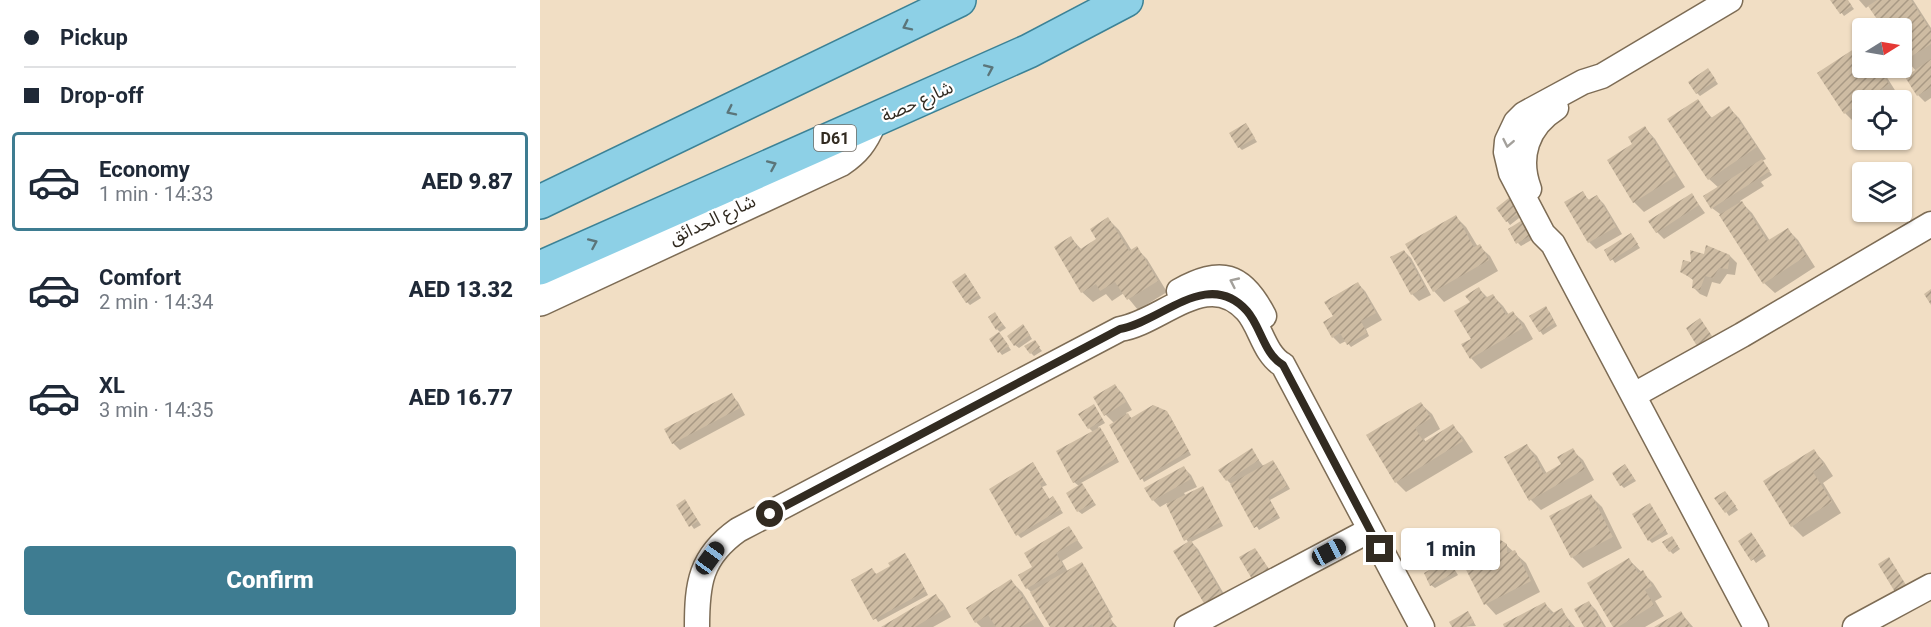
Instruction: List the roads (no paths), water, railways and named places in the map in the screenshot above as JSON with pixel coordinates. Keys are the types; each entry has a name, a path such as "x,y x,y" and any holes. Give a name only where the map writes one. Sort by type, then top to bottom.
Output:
{"main road":[{"path":"540,202 960,0"},
{"name":"شارع حصة","path":"540,268 1029,51 1126,0"}],"street":[{"path":"1730,0 1602,76 1583,82 1524,114 1510,131 1507,141 1507,163 1543,234 1553,244 1756,627"},
{"name":"شارع الحدائق","path":"540,299 839,160 852,151 863,138 869,123"},
{"path":"1634,395 1762,324 1931,224"},
{"path":"697,627 697,596 703,570 717,547 732,534 1120,329 1132,316 1198,280 1210,277 1224,277 1236,281 1247,288 1255,299 1280,347 1283,365 1422,627"},
{"path":"1187,627 1370,530"},
{"path":"1855,627 1931,586"}]}
